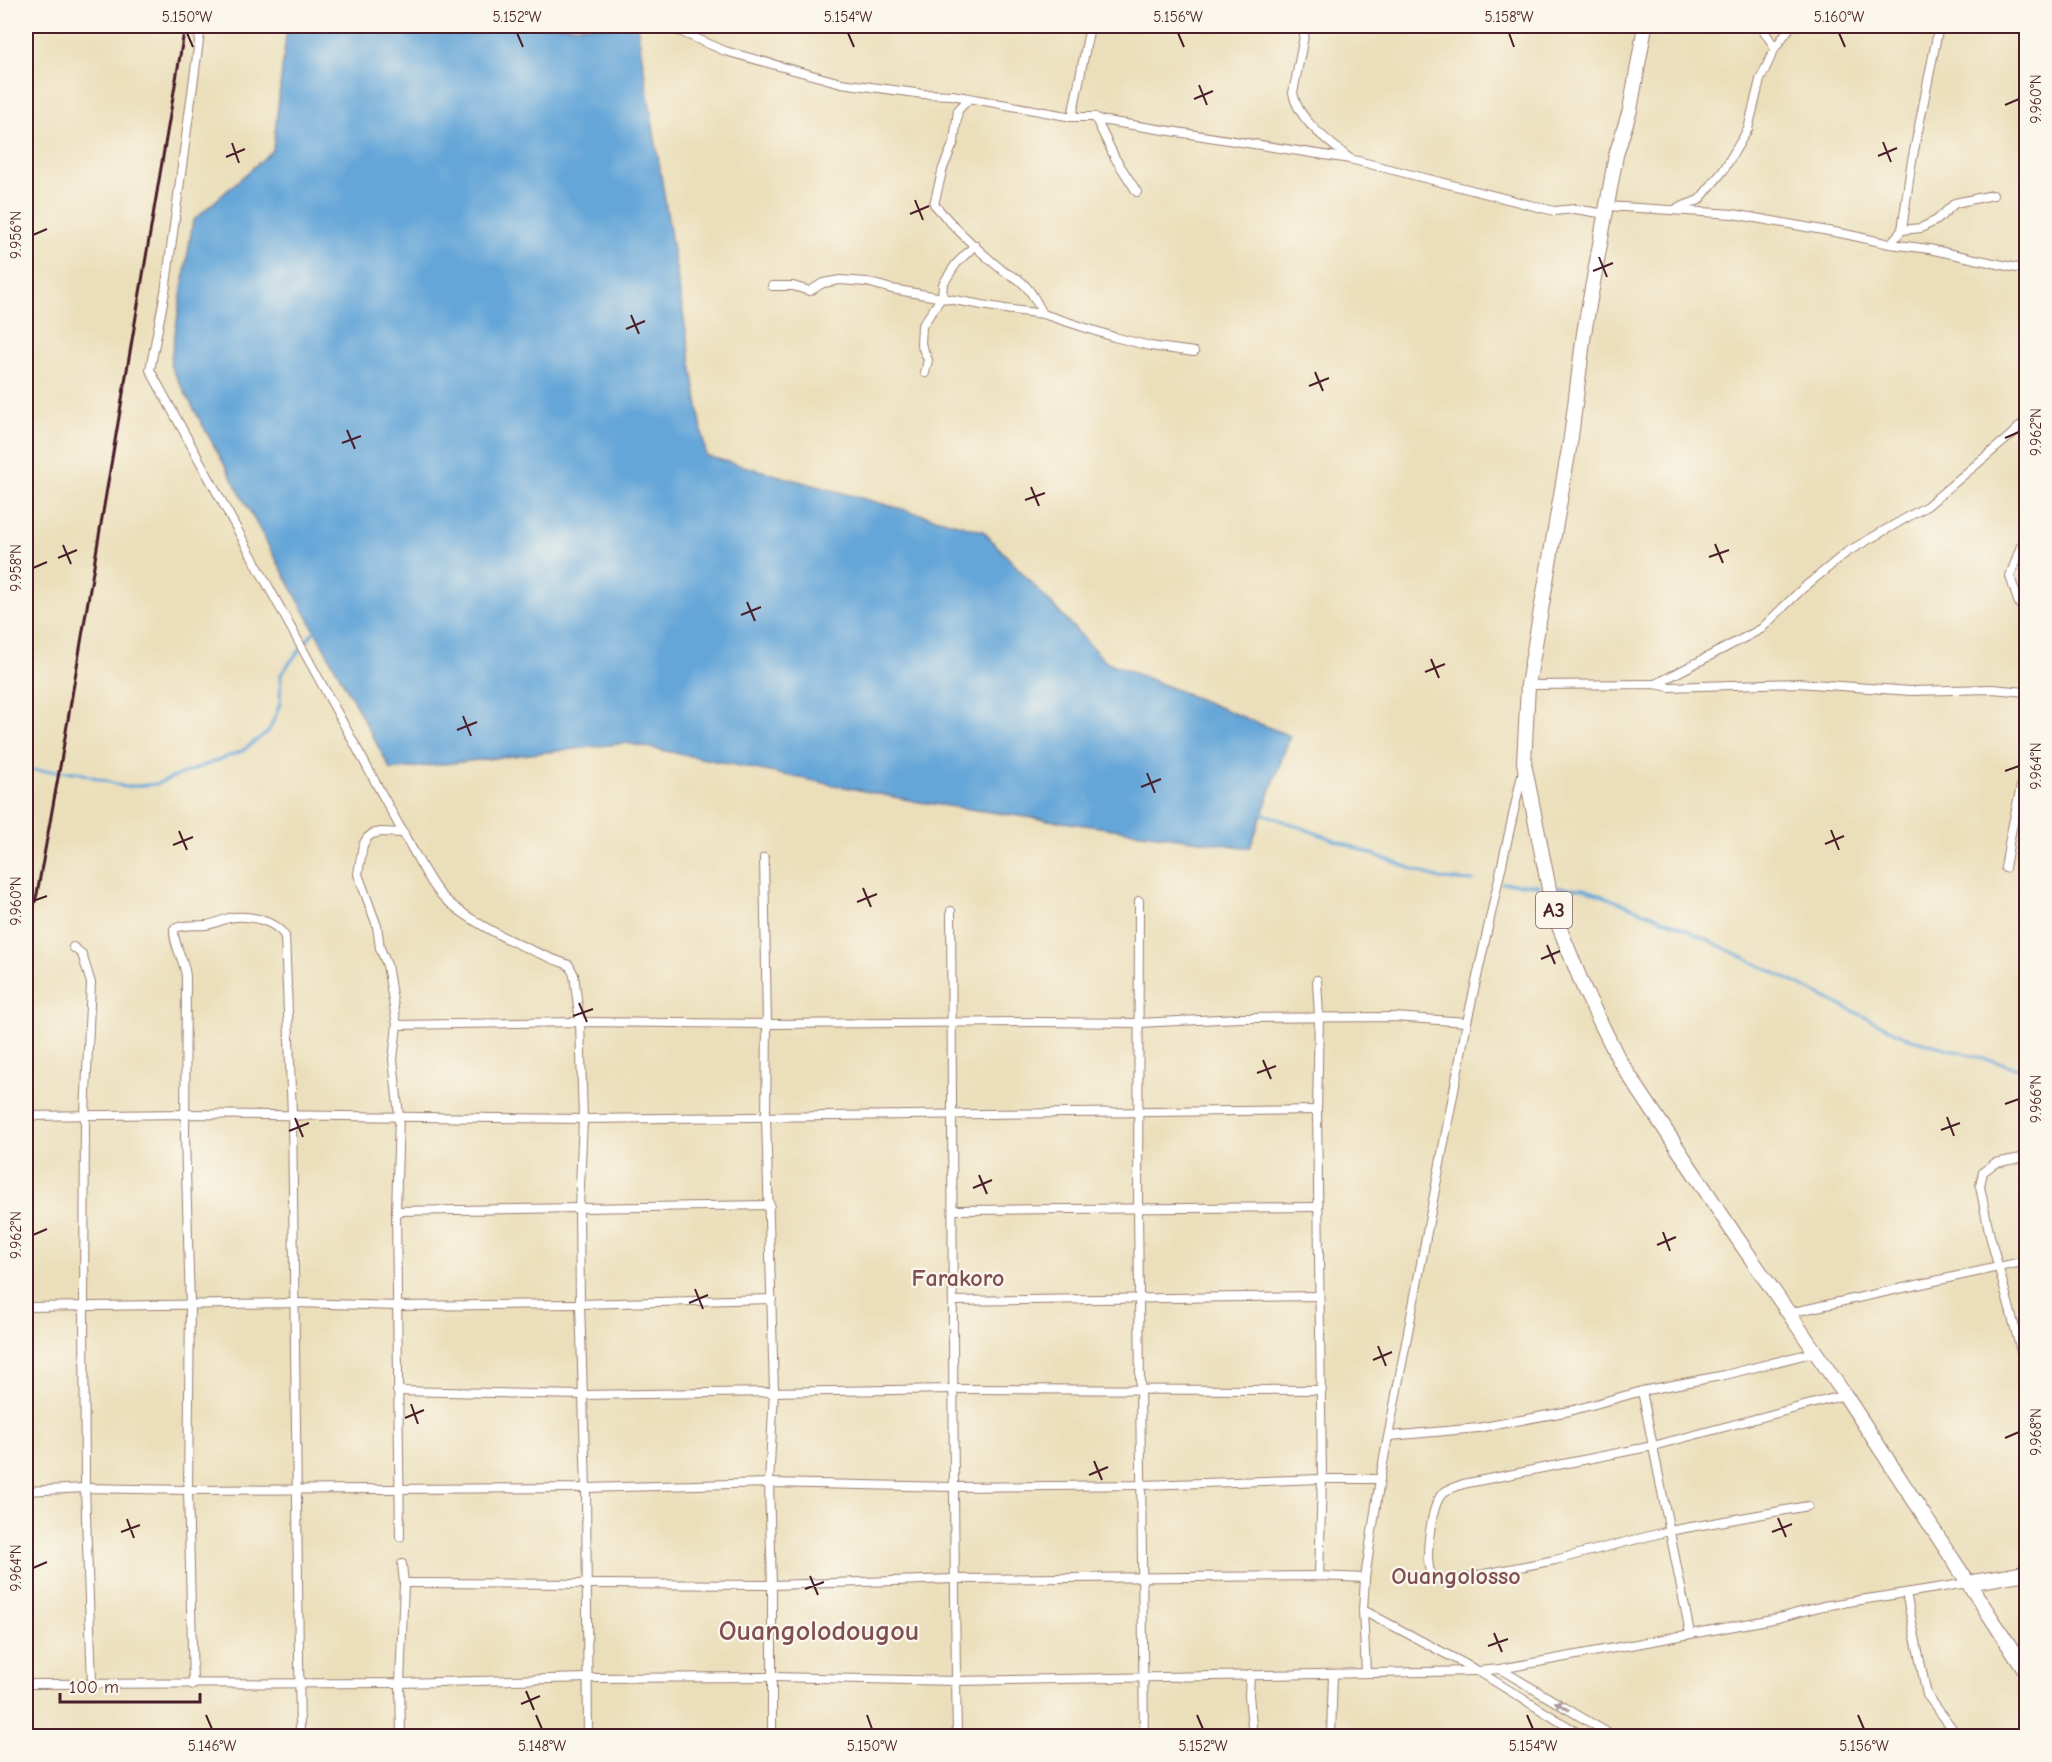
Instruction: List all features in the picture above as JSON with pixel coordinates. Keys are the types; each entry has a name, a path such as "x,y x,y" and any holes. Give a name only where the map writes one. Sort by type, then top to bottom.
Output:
{"highway":[{"name":"A3","path":"1645,26 1630,110 1616,155 1584,333 1571,438 1528,685 1524,764 1554,914 1586,991 1619,1060 1845,1395 2026,1671"},
{"path":"1968,1583 2026,1573"}],"street":[{"path":"201,26 165,292 150,370 404,833 440,894 466,915 537,954 569,965 574,975 580,1022 583,1119 579,1208 586,1488 588,1737"},
{"path":"1072,117 1090,26"},
{"path":"1306,26 1293,93 1295,104 1315,129 1350,159"},
{"path":"1761,26 1775,48"},
{"path":"1890,244 1902,230 1911,166 1939,26"},
{"path":"670,27 725,51 841,83 923,94 952,95 1072,117 1095,117 1100,120 1350,159 1554,211 1575,209 1733,214 1890,244 1929,249 2026,270"},
{"path":"1672,211 1699,200 1724,171 1748,129 1760,80 1775,48 1789,27"},
{"path":"969,99 958,110 954,142 943,168 934,204 944,217 1005,272 1019,279 1032,293 1042,314"},
{"path":"1095,117 1101,134 1126,179 1137,192"},
{"path":"1902,230 1921,228 1937,220 1955,203 1993,195"},
{"path":"925,373 928,360 921,344 922,327 942,297 943,284 956,264 975,245"},
{"path":"772,286 793,286 810,291 823,283 840,280 867,282 892,289 1042,314 1114,337 1150,346 1194,352"},
{"path":"1656,684 1761,628 1802,589 1847,552 1927,506 2026,420"},
{"path":"2026,540 2010,576 2018,601 2026,616"},
{"path":"1528,685 1656,684 1669,687 1798,683 1911,691 1992,689 2026,692"},
{"path":"2005,868 2026,762"},
{"path":"1366,1673 1363,1610 1365,1578 1380,1479 1467,1022 1524,764"},
{"path":"400,1537 396,1211 399,1117 393,1066 397,1025 387,965 358,874 363,845 367,838 381,832 404,833"},
{"path":"764,858 766,1118 774,1391 769,1483 772,1585 771,1737"},
{"path":"1139,901 1138,1209 1144,1737"},
{"path":"951,910 953,1488 957,1737"},
{"path":"193,1685 188,1490 190,1305 185,1114 186,977 174,937 174,929 181,925 214,924 241,916 274,924 285,936 296,1303 300,1737"},
{"path":"73,947 82,954 91,983 85,1115 84,1307 86,1488 92,1683"},
{"path":"1317,980 1319,1296 1322,1390 1319,1576"},
{"path":"397,1025 580,1022 1138,1023 1319,1017 1394,1017 1467,1022"},
{"path":"26,1116 185,1114 583,1119 1317,1110"},
{"path":"2026,1157 1995,1163 1983,1172 1980,1186 1989,1232 2026,1365"},
{"path":"396,1211 770,1206"},
{"path":"953,1210 1318,1207"},
{"path":"1789,1313 2026,1261"},
{"path":"954,1301 1319,1296"},
{"path":"26,1307 296,1303 397,1306 772,1299"},
{"path":"1390,1436 1478,1428 1570,1411 1642,1390 1725,1375 1815,1352"},
{"path":"397,1391 583,1395 954,1389 1322,1390"},
{"path":"1642,1390 1690,1633"},
{"path":"1808,1506 1669,1531 1554,1560 1444,1582 1434,1577 1429,1569 1429,1534 1434,1507 1443,1493 1463,1484 1653,1446 1845,1395"},
{"path":"26,1491 86,1488 297,1490 586,1488 769,1483 953,1488 1380,1479"},
{"path":"401,1737 400,1683 404,1583 402,1564"},
{"path":"404,1583 772,1585 954,1579 1319,1576 1365,1578"},
{"path":"26,1684 193,1685 772,1677 956,1681 1478,1671 1500,1669 1778,1618 1823,1606 1968,1583"},
{"path":"1906,1593 1927,1695 1958,1737"},
{"path":"1363,1610 1478,1671 1582,1737"},
{"path":"1500,1669 1613,1737"},
{"path":"1250,1674 1249,1695 1253,1737"},
{"path":"1331,1737 1333,1674"}],"water":[{"path":"287,26 637,26 706,456 983,531 1105,661 1290,736 1250,848 919,802 626,743 391,770 170,365 193,221 273,150"}],"waterway":[{"path":"26,770 77,772 125,787 156,784 242,751 269,731 280,704 281,674 315,630"},
{"path":"1259,812 1440,879 1473,881"},
{"path":"1502,883 1539,885"},
{"path":"1558,887 1585,889 1675,924 1908,1038 2026,1070"}],"railway":[{"path":"26,934 37,894 61,761 185,26"}],"district":[{"name":"Farakoro","path":"958,1278"},
{"name":"Ouangolosso","path":"1456,1576"},
{"name":"Ouangolodougou","path":"819,1630"}]}
